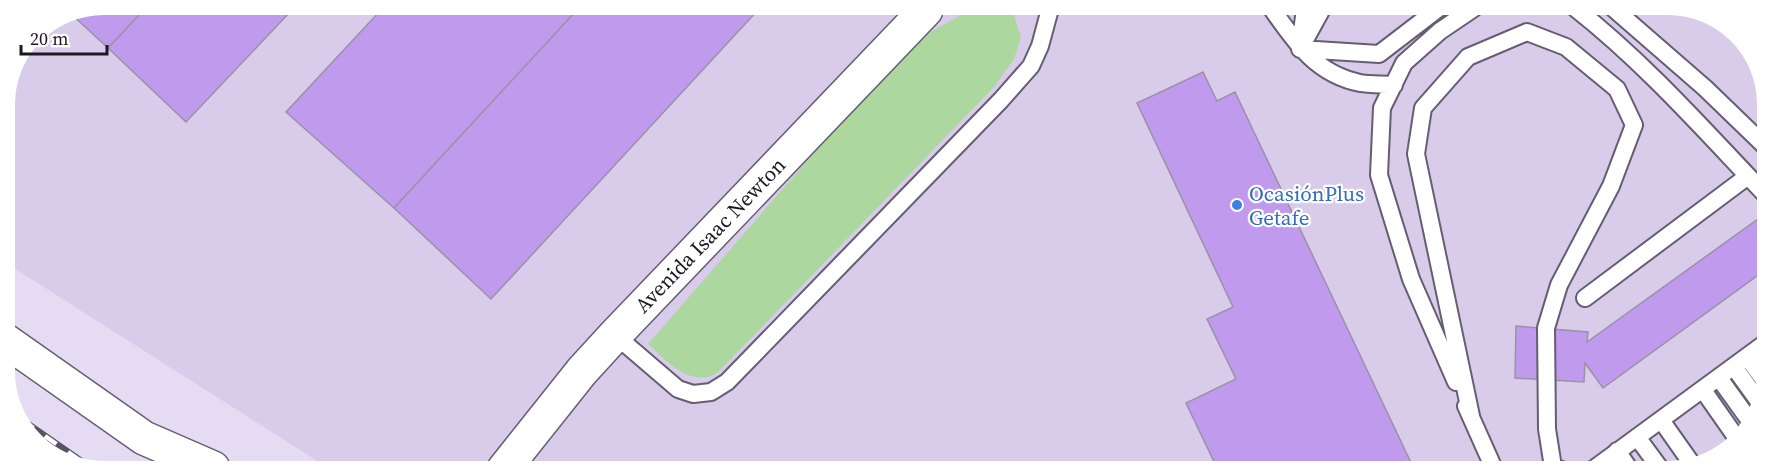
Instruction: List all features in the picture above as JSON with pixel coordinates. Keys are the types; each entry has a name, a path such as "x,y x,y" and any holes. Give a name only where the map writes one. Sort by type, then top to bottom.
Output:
{"street":[{"name":"Avenida Isaac Newton","path":"510,461 582,371 615,335 921,15"},
{"path":"15,347 144,438 197,461"}],"lane":[{"path":"615,335 678,389 693,394 711,392 726,382 1001,100 1031,66 1040,46 1048,15"},
{"path":"1276,15 1300,49 1332,74 1360,83 1394,85"},
{"path":"1298,15 1300,49"},
{"path":"1300,49 1304,15"},
{"path":"1300,49 1311,15"},
{"path":"1300,49 1319,15"},
{"path":"1300,49 1379,54 1430,15"},
{"path":"1464,15 1440,31 1404,63 1382,108 1379,175 1411,279 1491,461"},
{"path":"1584,15 1672,94 1757,186"},
{"path":"1621,15 1705,88 1757,138"},
{"path":"1471,416 1416,154 1423,108 1468,57 1527,32 1566,47 1617,89 1634,125 1611,186 1559,285 1546,328 1547,429 1555,461"},
{"path":"1585,298 1748,176"},
{"path":"1607,461 1617,451 1757,349"},
{"path":"1740,362 1757,375"},
{"path":"1740,362 1754,391"},
{"path":"1719,378 1746,415"},
{"path":"1703,390 1733,433"},
{"path":"1661,420 1688,458"},
{"path":"1637,437 1655,461"},
{"path":"1617,451 1624,461"}],"shaded area":[{"path":"104,15 1668,15 1696,20 1722,33 1742,55 1755,87 1757,104 1757,372 1755,389 1745,416 1727,439 1702,454 1685,459 1674,461 317,461 15,269 15,98 18,81 33,50 45,37 60,27 87,17"}],"green space":[{"path":"961,15 1014,15 1021,37 1014,59 995,86 720,370 713,375 695,377 669,363 648,344 880,77 930,32"}],"building":[{"path":"104,15 139,15 108,48 77,20"},
{"path":"139,15 287,15 186,122 108,48"},
{"path":"376,15 572,15 394,208 286,112"},
{"path":"572,15 753,15 491,299 394,208"},
{"name":"OcasiónPlus Getafe","path":"1203,72 1217,101 1235,92 1410,461 1214,461 1186,403 1236,379 1207,319 1233,307 1137,103"},
{"path":"1757,220 1757,276 1603,388 1585,363 1584,382 1515,378 1516,326 1588,332 1587,342"}],"railway":[{"path":"37,430 72,454"}],"place":[{"name":"OcasiónPlus Getafe","path":"1237,205"}]}
